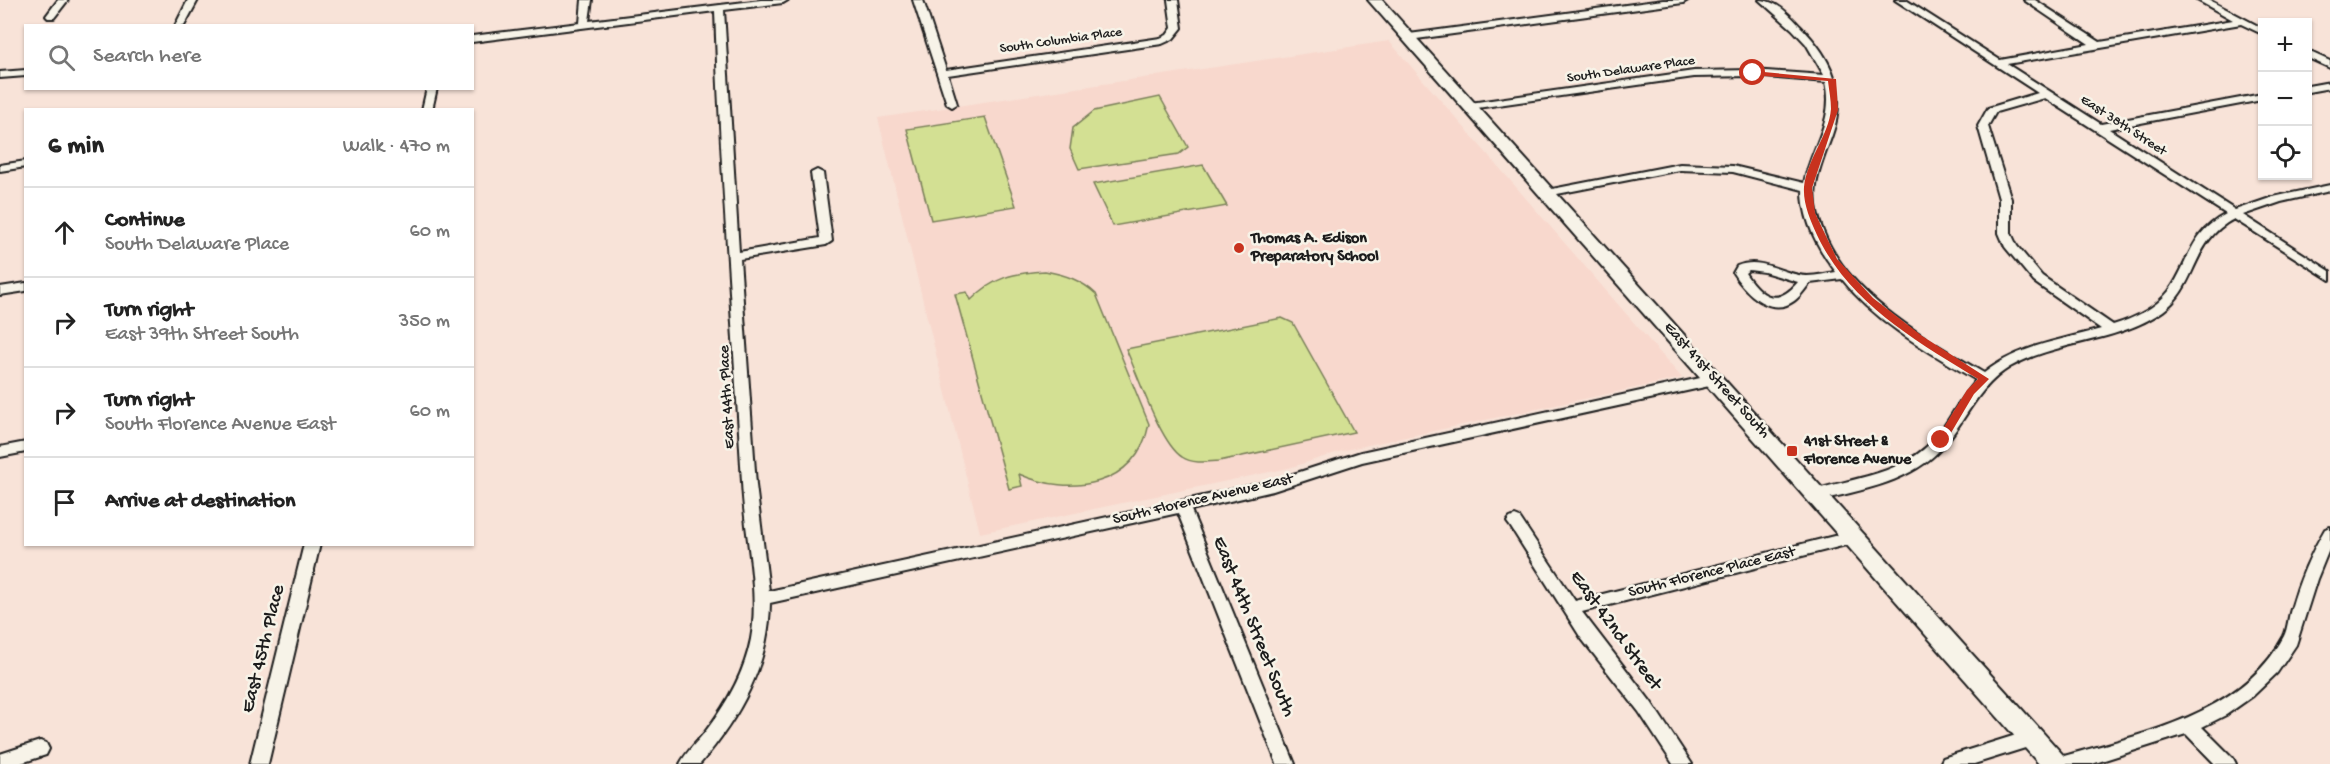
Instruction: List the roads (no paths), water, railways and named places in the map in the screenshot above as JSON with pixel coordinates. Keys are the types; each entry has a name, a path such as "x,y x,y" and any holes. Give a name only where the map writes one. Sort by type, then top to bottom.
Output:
{"main road":[{"name":"East 41st Street South","path":"1375,0 2055,764"}],"street":[{"path":"51,16 63,0"},
{"path":"180,24 193,0"},
{"path":"584,25 587,0"},
{"path":"474,39 783,0"},
{"path":"918,0 952,104"},
{"name":"South Columbia Place","path":"943,73 1150,44 1170,37 1177,28 1173,0"},
{"path":"1409,37 1683,0"},
{"path":"1764,0 1786,17 1809,41 1820,55 1832,79 1835,96 1832,123 1812,169 1808,188 1811,213 1826,249 1844,275 1894,321 1984,379"},
{"name":"East 38th Street","path":"1900,0 2330,276"},
{"path":"2029,0 2097,45"},
{"path":"2202,0 2258,29"},
{"name":"East 44th Place","path":"689,764 706,745 742,689 759,637 760,599 749,488 736,256 726,164 719,8"},
{"path":"1997,63 2242,21"},
{"path":"2312,56 2330,65"},
{"path":"0,75 24,73"},
{"name":"South Delaware Place","path":"1470,106 1694,74 1753,73 1832,79"},
{"path":"2312,88 2330,85"},
{"path":"425,108 431,90"},
{"path":"2046,94 1992,110 1983,126 2005,199 2005,233 2011,247 2038,279 2110,329"},
{"path":"2098,128 2258,98"},
{"path":"0,168 24,164"},
{"path":"1547,193 1680,167 1733,170 1808,188"},
{"path":"736,256 826,241 817,174"},
{"path":"1816,495 1872,481 1912,466 1941,440 1971,392 1984,379 2030,353 2141,319 2170,300 2200,240 2233,215 2278,199 2330,188"},
{"path":"1806,280 1789,299 1774,301 1757,294 1739,273 1741,269 1755,266 1806,280 1844,275"},
{"path":"0,291 24,287"},
{"name":"South Florence Avenue East","path":"760,599 1273,486 1361,457 1714,380"},
{"path":"0,452 24,447"},
{"name":"East 44th Street South","path":"1182,505 1286,764"},
{"name":"East 42nd Street","path":"1515,522 1571,608 1645,707 1683,764"},
{"path":"2064,764 2190,726 2225,709 2259,681 2290,639 2313,565 2330,533"},
{"name":"South Florence Place East","path":"1571,608 1854,537"},
{"name":"East 45th Place","path":"259,764 312,546"},
{"path":"2190,726 2227,764"},
{"path":"1948,764 2032,738"},
{"path":"0,762 40,749"}],"place":[{"name":"Thomas A. Edison Preparatory School","path":"1239,248"},
{"name":"41st Street & Florence Avenue","path":"1792,451"}]}
